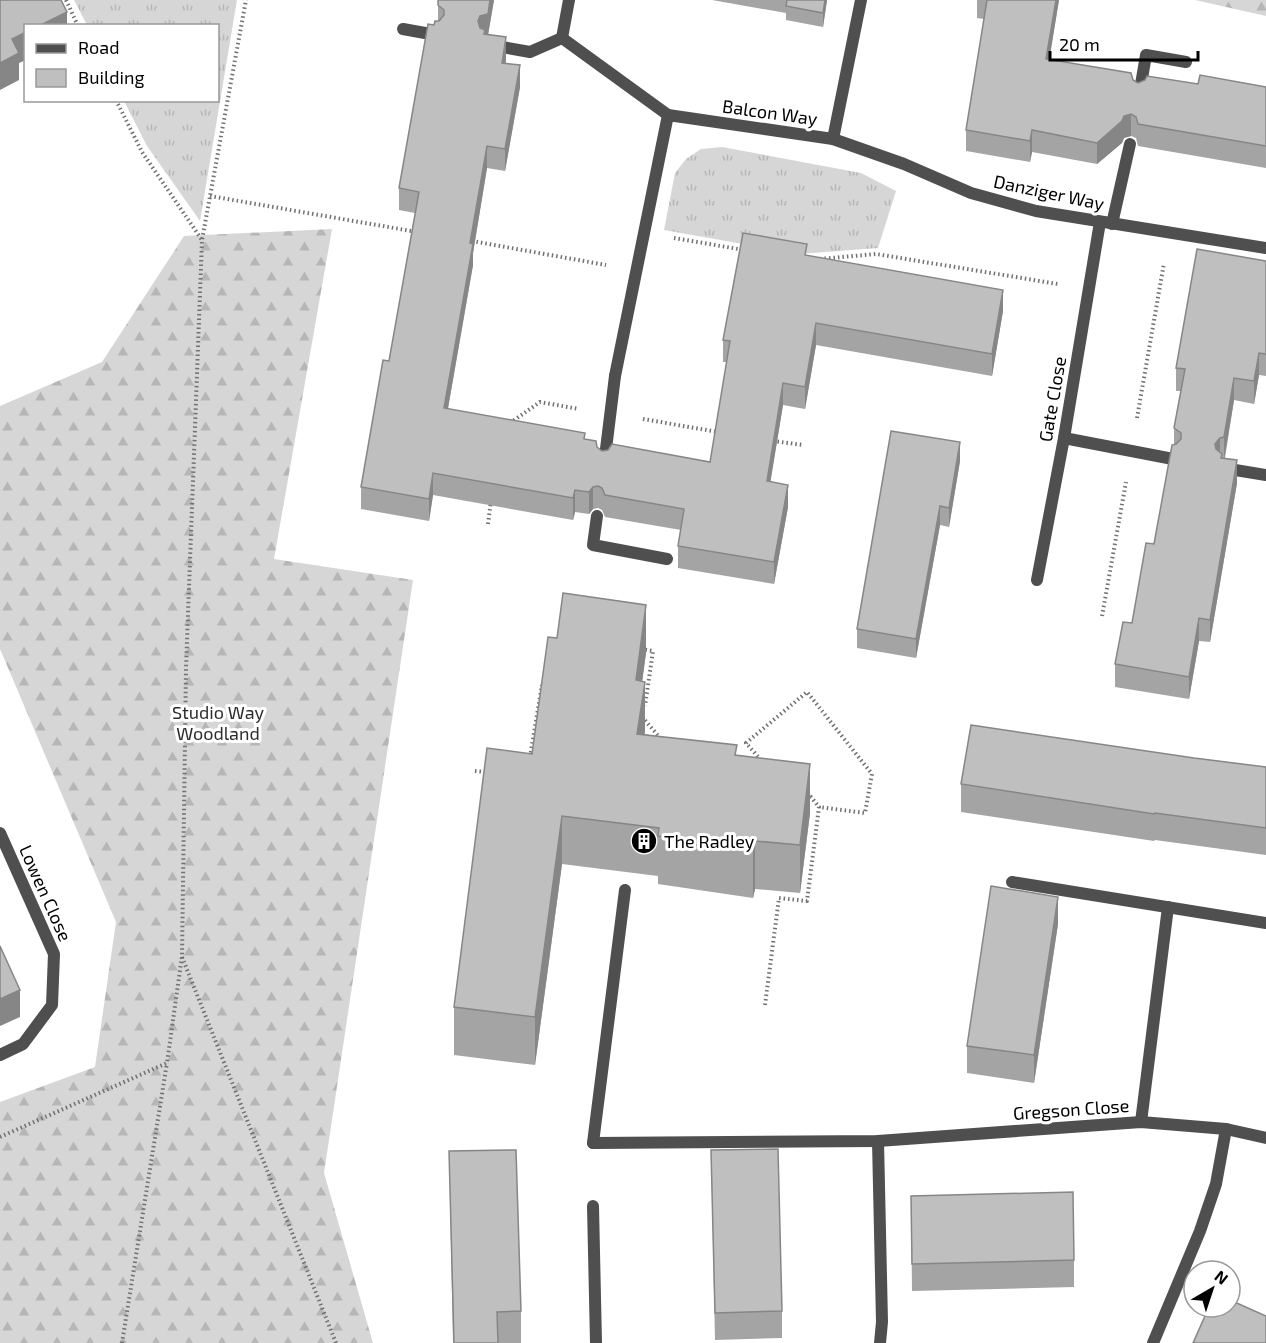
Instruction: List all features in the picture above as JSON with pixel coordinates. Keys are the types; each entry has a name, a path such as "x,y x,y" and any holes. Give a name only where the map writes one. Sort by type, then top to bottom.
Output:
{"street":[{"path":"486,44 530,52 562,38 569,0"},
{"name":"Balcon Way","path":"562,38 668,115 833,139 861,0"},
{"path":"403,29 436,35"},
{"path":"1139,96 1146,55 1186,62"},
{"path":"604,465 615,376 668,115"},
{"name":"Danziger Way","path":"833,139 904,164 971,193 1036,211 1266,248"},
{"name":"Gate Close","path":"1037,580 1089,289 1130,144"},
{"path":"1064,438 1173,459"},
{"path":"1223,468 1266,475"},
{"path":"597,516 593,545 667,560"},
{"name":"Lowen Close","path":"0,833 54,954 52,1005 23,1044 0,1055"},
{"path":"1012,882 1266,923"},
{"name":"Gregson Close","path":"625,890 593,1143 878,1141 1141,1122 1226,1129 1266,1138"},
{"path":"1141,1122 1168,907"},
{"path":"1153,1343 1200,1231 1216,1184 1226,1129"},
{"path":"878,1141 882,1322 880,1343"},
{"path":"593,1206 596,1343"}],"path":[{"path":"66,0 77,24"},
{"path":"122,1343 182,956 186,668 202,240 246,0"},
{"path":"117,102 142,152 202,240"},
{"path":"210,196 417,232"},
{"path":"644,233 748,250"},
{"path":"464,240 636,270"},
{"path":"817,259 876,254 1089,289"},
{"path":"631,648 653,651 643,718 665,744"},
{"path":"529,766 543,677"},
{"path":"755,768 762,760 746,743 807,692 872,774 865,813 819,807"},
{"path":"475,771 496,773"},
{"path":"765,1005 779,898 807,902 819,807 811,796 800,795"},
{"path":"182,956 336,1343"},
{"path":"0,1137 166,1063"}],"green space":[{"path":"74,0 237,0 200,221 147,146 125,102 219,102 219,24 86,24"},
{"path":"1195,0 1266,0 1266,16"},
{"path":"722,147 861,173 896,191 878,248 799,254 664,230 675,173 686,159 701,149"},
{"name":"Studio Way Woodland","path":"332,229 274,559 413,580 324,1173 373,1343 0,1343 0,1102 95,1067 116,922 0,649 0,406 102,362 184,236"}],"building":[{"path":"0,0 61,0 67,12 43,24 24,24 24,33 12,39 19,53 0,63"},
{"path":"438,0 490,0 488,14 480,16 478,21 480,28 485,30 484,34 506,37 502,63 520,65 505,149 487,146 470,243 473,244 444,408 585,433 584,439 596,441 597,447 602,451 608,450 612,444 710,462 730,341 723,340 743,233 807,244 805,255 1003,290 992,354 816,323 805,387 783,383 767,481 788,485 774,562 678,546 684,509 605,495 602,488 598,486 593,487 589,492 575,490 573,498 433,473 429,499 361,487 383,360 389,361 419,192 399,188 428,24 434,25 435,21 439,21 444,15 444,10 438,5"},
{"path":"787,0 825,0 823,13 786,6"},
{"path":"987,0 1056,0 1046,59 1131,73 1133,80 1138,83 1145,80 1147,76 1198,84 1200,75 1266,87 1266,146 1138,124 1136,117 1131,114 1124,116 1122,121 1097,143 1032,130 1030,141 966,130"},
{"path":"1197,249 1266,261 1266,354 1259,353 1254,381 1234,378 1224,437 1215,444 1216,449 1222,454 1221,458 1237,460 1210,620 1199,618 1189,677 1115,664 1123,622 1132,623 1146,543 1154,544 1172,445 1181,439 1181,433 1174,428 1185,369 1176,368"},
{"path":"891,431 960,442 949,508 940,506 916,639 857,629"},
{"name":"The Radley","path":"563,593 646,605 636,680 645,682 637,734 737,745 735,755 810,764 800,845 755,841 753,849 658,836 659,828 562,816 535,1017 454,1007 487,748 532,754 548,637 557,638"},
{"path":"971,725 1266,767 1266,828 1154,814 961,784"},
{"path":"991,886 1058,897 1034,1055 967,1046"},
{"path":"0,946 20,990 0,999"},
{"path":"778,1149 782,1311 715,1313 711,1150"},
{"path":"516,1150 521,1311 497,1312 498,1343 454,1343 449,1151"},
{"path":"1073,1192 1074,1260 912,1264 911,1196"},
{"path":"1242,1305 1266,1316 1266,1343 1193,1343 1204,1319 1242,1319"}],"place":[{"name":"The Radley","path":"644,841"}]}
